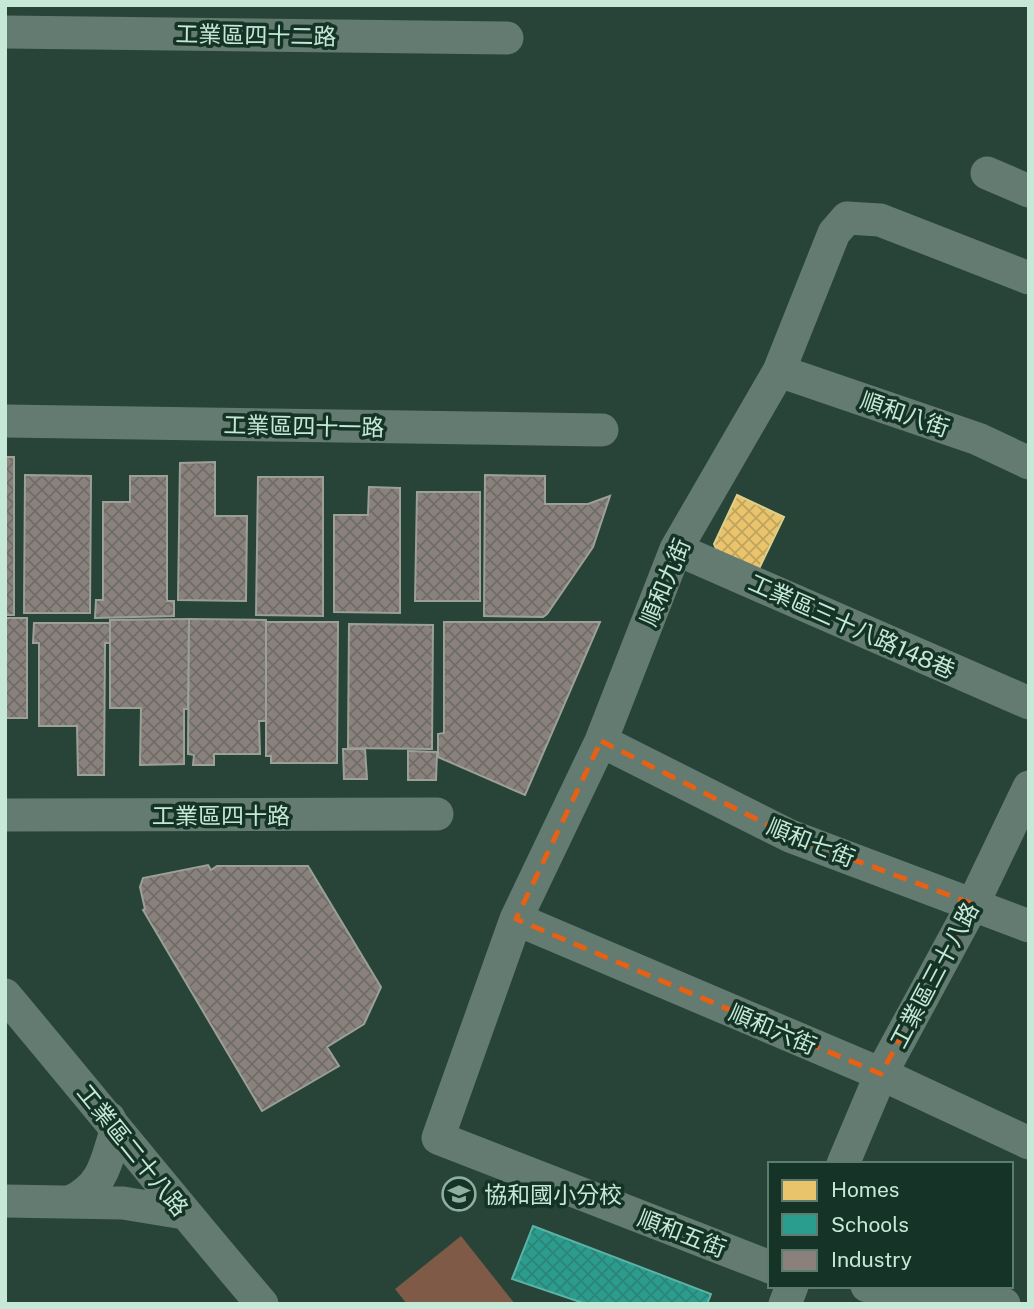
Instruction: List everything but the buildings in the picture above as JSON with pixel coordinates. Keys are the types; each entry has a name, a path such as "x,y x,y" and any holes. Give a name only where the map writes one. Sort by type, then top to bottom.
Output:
{"street":[{"name":"工業區四十二路","path":"5,32 507,38"},
{"path":"988,173 1029,191"},
{"name":"順和九街","path":"438,1138 516,919 601,741 676,549 779,371 834,233 847,218 880,220 1029,278"},
{"name":"順和八街","path":"779,371 978,439 1029,463"},
{"name":"工業區四十一路","path":"5,421 602,430"},
{"name":"工業區三十八路148巷","path":"676,549 1029,702"},
{"name":"順和七街","path":"601,741 790,836 1029,926"},
{"name":"工業區三十八路","path":"844,1162 881,1074 973,904 1029,787"},
{"name":"工業區四十路","path":"5,815 437,814"},
{"name":"順和六街","path":"516,919 881,1074 1029,1143"},
{"name":"工業區二十八路","path":"5,995 262,1304"},
{"path":"72,1201 86,1194 104,1171 116,1131 108,1118"},
{"name":"順和五街","path":"438,1138 768,1266"},
{"path":"5,1201 123,1203 184,1213"},
{"path":"882,1288 1004,1304"}],"highlighted area":[{"path":"601,741 790,836 973,904 881,1074 516,919"}],"shaded area":[{"path":"461,1236 515,1304 407,1304 395,1289"}],"place":[{"name":"協和國小分校","path":"459,1194"}]}
